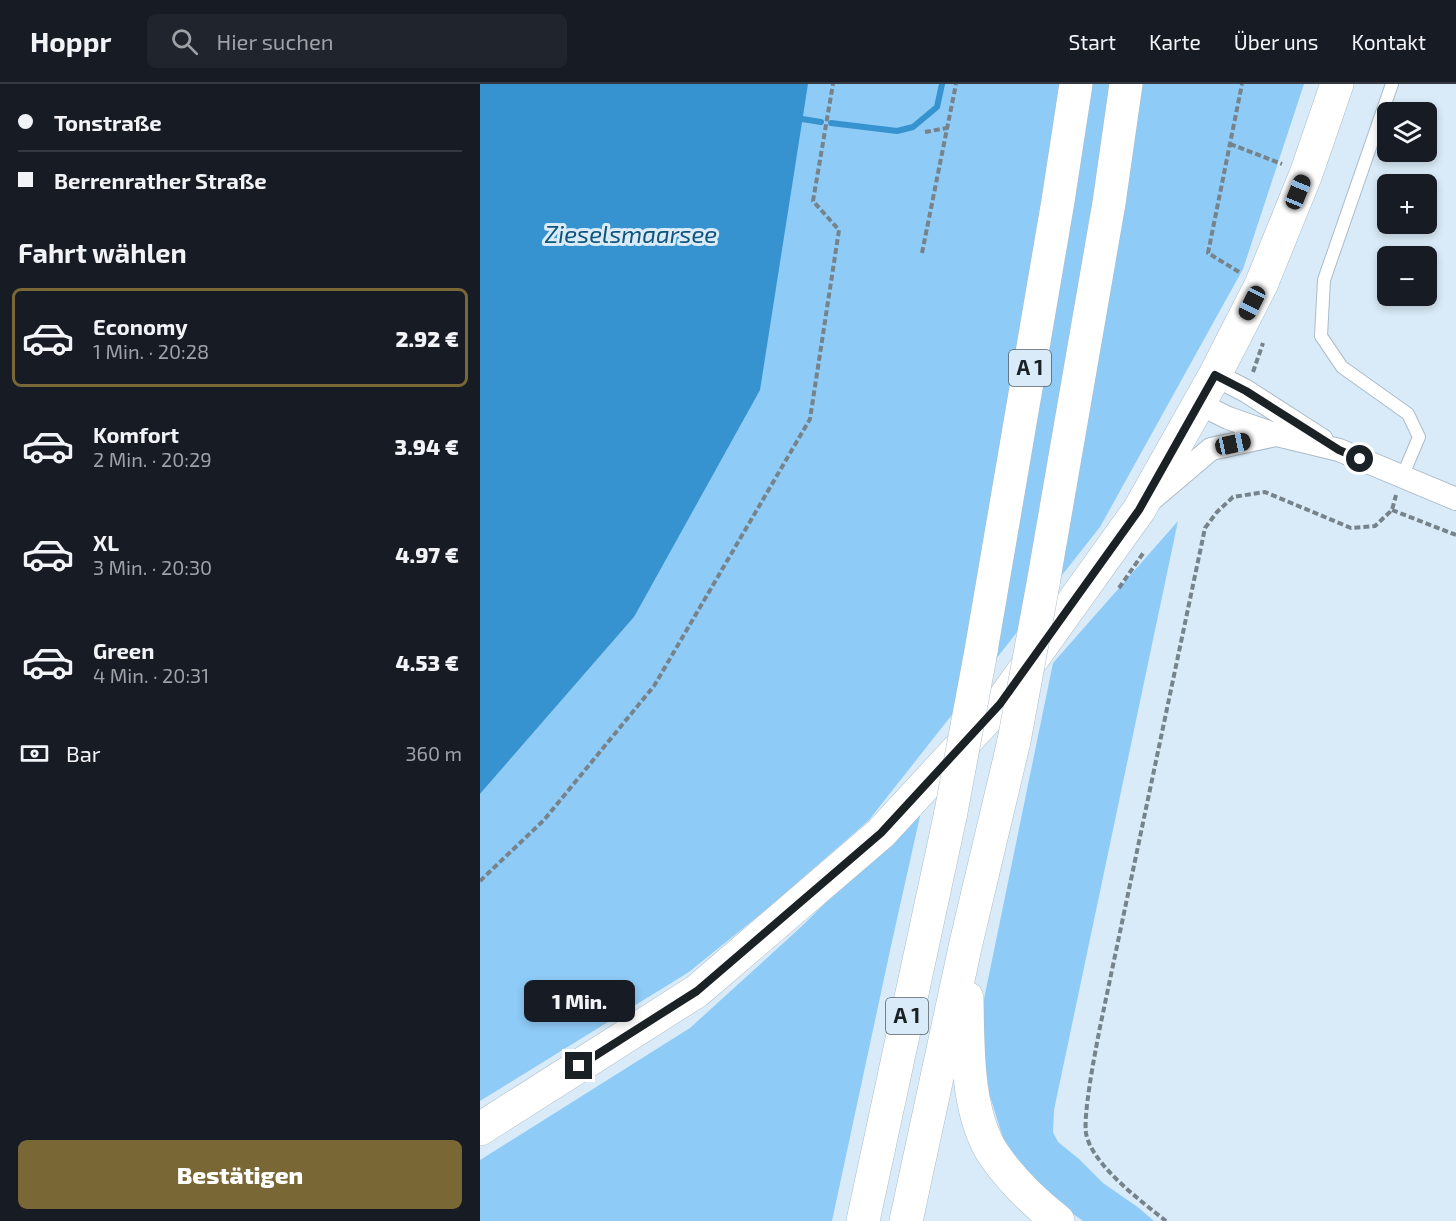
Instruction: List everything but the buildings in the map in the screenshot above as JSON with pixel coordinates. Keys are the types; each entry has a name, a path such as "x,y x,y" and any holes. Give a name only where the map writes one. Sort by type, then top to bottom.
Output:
{"main road":[{"name":"A 1","path":"863,1221 951,812 981,651 1076,84"},
{"name":"A 1","path":"906,1221 966,943 1014,741 1109,203 1126,84"},
{"path":"480,1129 697,991 881,833 1000,704 1139,510 1215,375 1261,285 1306,174 1337,84"},
{"path":"966,943 970,1074 974,1102 983,1131 993,1154 1012,1178 1032,1200 1058,1221"}],"street":[{"path":"1215,375 1246,391 1339,450 1456,499"},
{"path":"1198,403 1228,418 1277,435 1339,450"},
{"path":"1139,510 1211,449 1277,435"}],"lane":[{"path":"1392,84 1324,280 1321,336 1342,367 1408,414 1419,437 1402,477"}],"path":[{"path":"480,881 544,820 654,686 810,419 839,230 813,201 833,84"},
{"path":"922,253 956,84"},
{"path":"1242,84 1208,253 1261,285"},
{"path":"925,132 947,128"},
{"path":"1230,144 1306,174"},
{"path":"1166,1221 1112,1174 1093,1152 1086,1134 1086,1113 1100,1027 1205,528 1217,512 1233,497 1265,492 1351,528 1375,526 1392,510 1402,477"},
{"path":"1392,510 1456,535"}],"shaded area":[{"path":"808,84 1304,84 1243,269 1100,527 869,820 768,908 689,972 480,1101 480,794 634,617"},
{"path":"1178,521 1054,1110 1053,1132 1058,1142 1103,1183 1154,1221 1083,1221 1036,1187 1003,1138 989,1093 984,1055 983,1004 1053,663"},
{"path":"922,807 832,1221 480,1221 480,1160 690,1028 801,927"}],"water":[{"name":"Zieselsmaarsee","path":"480,84 808,84 760,390 634,617 480,794"}],"waterway":[{"path":"831,123 897,131 913,127 937,107 942,84"},
{"path":"802,119 821,122"}],"route":[{"path":"579,1066 697,991 881,833 1000,704 1139,510 1215,375 1246,391 1339,450 1360,459"}]}
